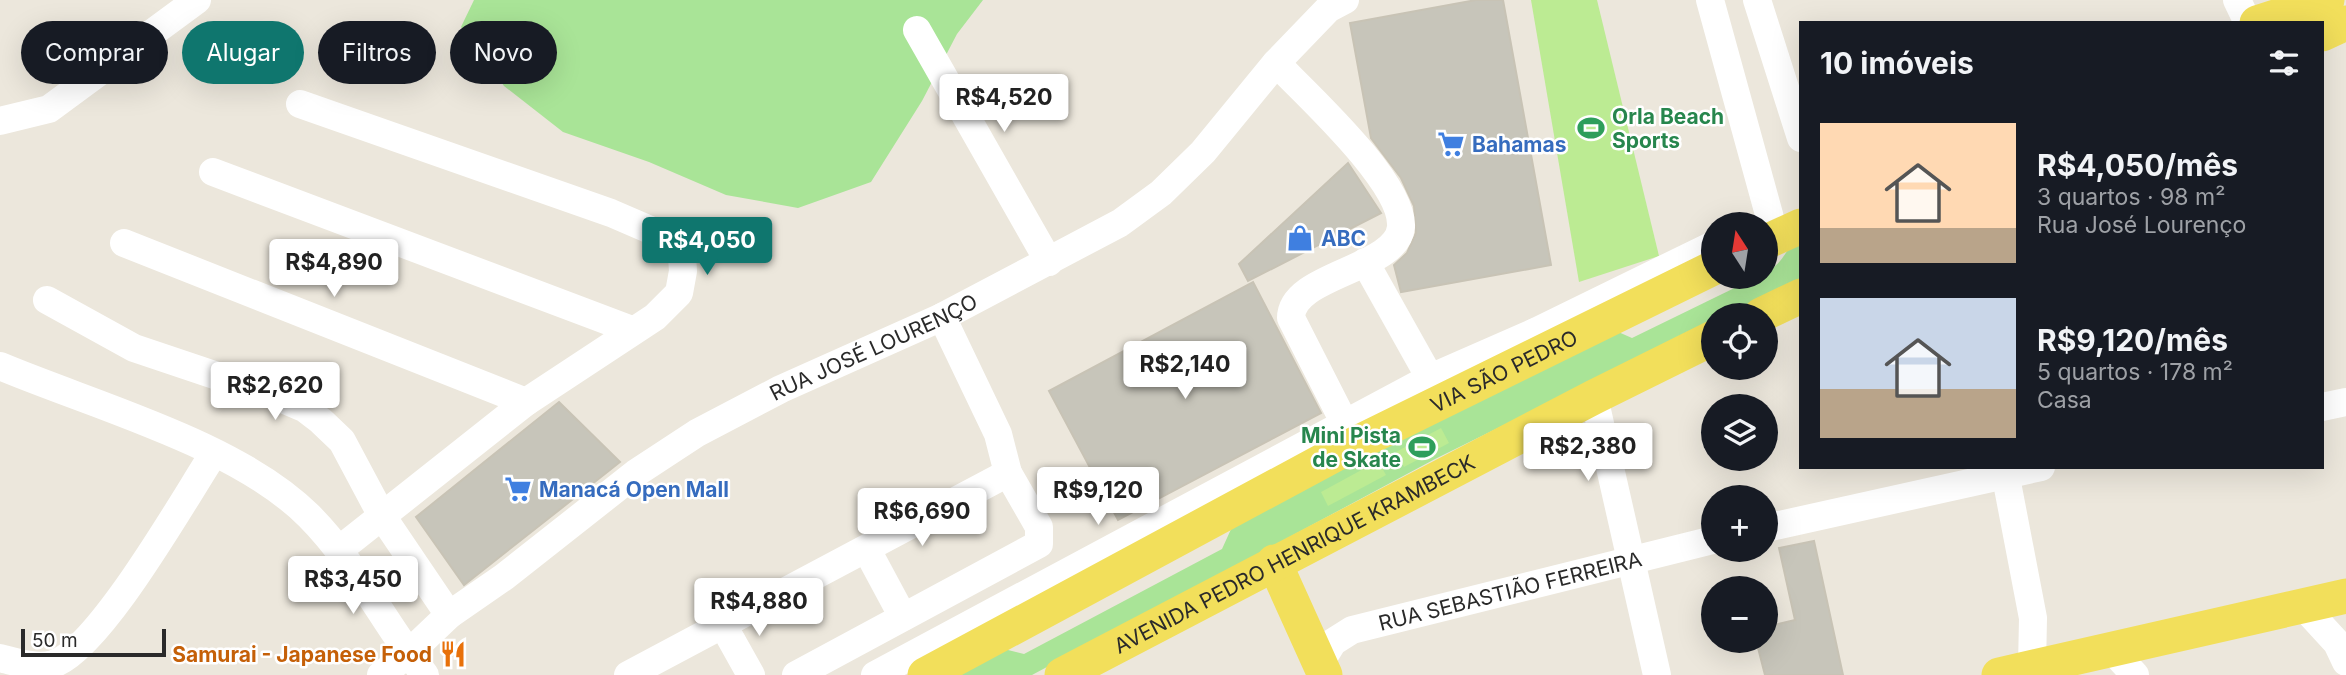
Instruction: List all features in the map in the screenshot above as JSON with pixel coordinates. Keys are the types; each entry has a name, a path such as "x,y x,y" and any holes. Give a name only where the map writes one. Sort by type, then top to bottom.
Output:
{"main road":[{"path":"2263,21 2326,0"},
{"path":"2324,33 2346,23"},
{"name":"VIA SÃO PEDRO","path":"925,675 1344,437 1530,345 1701,273"},
{"path":"1778,307 1799,297"},
{"name":"AVENIDA PEDRO HENRIQUE KRAMBECK","path":"1062,675 1274,562 1701,344"},
{"path":"1274,562 1322,669"},
{"path":"2031,667 2151,658 2303,606 2344,597"}],"street":[{"path":"0,121 49,109 197,0"},
{"name":"RUA JOSÉ LOURENÇO","path":"381,675 417,665 449,615 504,577 636,473 697,433 781,389 942,317 1120,223 1161,193 1203,152 1276,63 1328,9 1345,0"},
{"path":"1710,0 1769,212"},
{"path":"1758,0 1799,132"},
{"path":"2237,0 2247,21"},
{"path":"917,30 1049,262"},
{"path":"1276,63 1357,147 1396,202 1401,221 1400,235 1386,250 1321,284 1297,300 1291,309 1291,318 1344,437"},
{"path":"299,104 611,213 662,235 682,256 679,293 655,317 526,402 339,550"},
{"path":"213,172 632,330"},
{"path":"1778,224 1799,210"},
{"path":"124,243 526,402"},
{"path":"875,675 1344,437 1430,378 1530,345 1701,252"},
{"path":"1365,262 1430,378"},
{"path":"47,300 134,348 303,408 342,441 382,516 449,615"},
{"path":"796,675 1039,544 1039,527 1008,473 998,435 942,317"},
{"path":"0,366 214,453 285,494 339,550 417,665"},
{"path":"1594,397 1657,675"},
{"path":"2324,407 2346,402"},
{"path":"0,659 51,666 71,657 88,641 111,612 214,453"},
{"path":"1778,525 2023,469"},
{"path":"2005,471 2033,618 2031,667"},
{"path":"628,675 1008,473"},
{"name":"RUA SEBASTIÃO FERREIRA","path":"1322,669 1333,642 1352,630 1701,543"},
{"path":"867,550 903,617"},
{"path":"2342,653 2344,597"},
{"path":"2303,606 2342,653"},
{"path":"723,625 751,675"}],"green space":[{"path":"474,0 983,0 957,34 922,101 871,182 798,208 726,195 649,162 563,132 503,84 557,84 557,21 464,21"},
{"name":"Orla Beach Sports","path":"1531,0 1597,0 1659,256 1579,282"},
{"path":"1799,239 1799,280 1752,303 1704,303 1732,289 1778,289 1778,264"},
{"path":"1701,304 1701,328 1435,459 1032,675 955,675 1004,649 1024,654 1222,549 1232,527 1414,430 1616,331 1632,338"},
{"name":"Mini Pista de Skate","path":"1441,428 1449,443 1404,467 1396,452"},
{"path":"1378,461 1386,475 1328,506 1321,492"}],"building":[{"name":"Bahamas","path":"1476,0 1503,0 1551,265 1401,292 1394,265 1407,253 1416,233 1414,206 1401,178 1371,138 1350,23"},
{"name":"ABC","path":"1348,163 1381,213 1248,281 1239,264"},
{"path":"1253,282 1321,413 1118,520 1049,391"},
{"name":"Manacá Open Mall","path":"559,402 620,462 464,585 416,517"},
{"path":"1814,541 1843,675 1765,675 1759,653 1778,653 1778,624 1795,620 1779,548"}],"place":[{"name":"Orla Beach Sports","path":"1591,128"},
{"name":"Bahamas","path":"1451,144"},
{"name":"ABC","path":"1300,238"},
{"name":"Mini Pista de Skate","path":"1422,447"},
{"name":"Manacá Open Mall","path":"518,489"},
{"name":"Samurai - Japanese Food","path":"453,654"}]}
